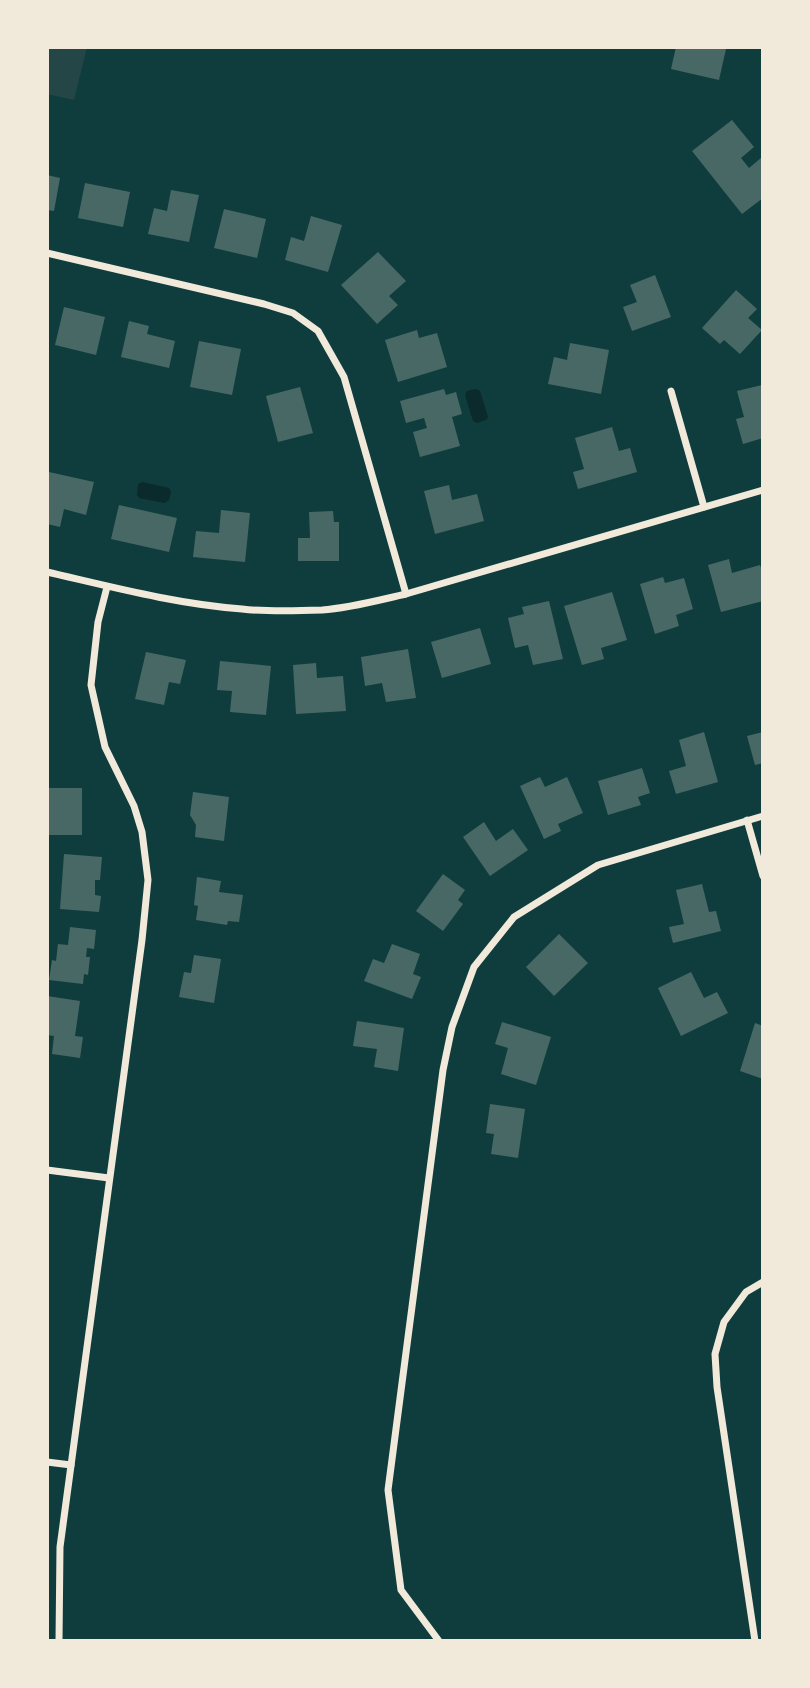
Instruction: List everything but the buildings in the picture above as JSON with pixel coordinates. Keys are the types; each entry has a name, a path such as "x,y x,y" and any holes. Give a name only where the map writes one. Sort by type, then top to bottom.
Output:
{"street":[{"path":"47,253 264,304 293,313 318,331 344,377 407,594"},
{"path":"671,391 704,507"},
{"path":"47,572 178,601 244,610 325,610 407,594 763,490"},
{"path":"59,1641 60,1547 148,880 142,832 134,806 105,747 92,685 98,622 107,587"},
{"path":"439,1641 401,1590 388,1490 443,1070 452,1027 474,967 514,917 598,865 763,816"},
{"path":"747,820 763,876"},
{"path":"47,1170 109,1178"},
{"path":"755,1641 717,1387 715,1354 724,1322 746,1292 763,1282"},
{"path":"47,1462 71,1465"}],"shaded area":[{"path":"47,47 87,47 74,100 47,94"},
{"path":"467,391 480,391 488,417 477,423 473,421 465,395"},
{"path":"142,482 169,488 169,500 165,503 139,498 138,484"}]}
